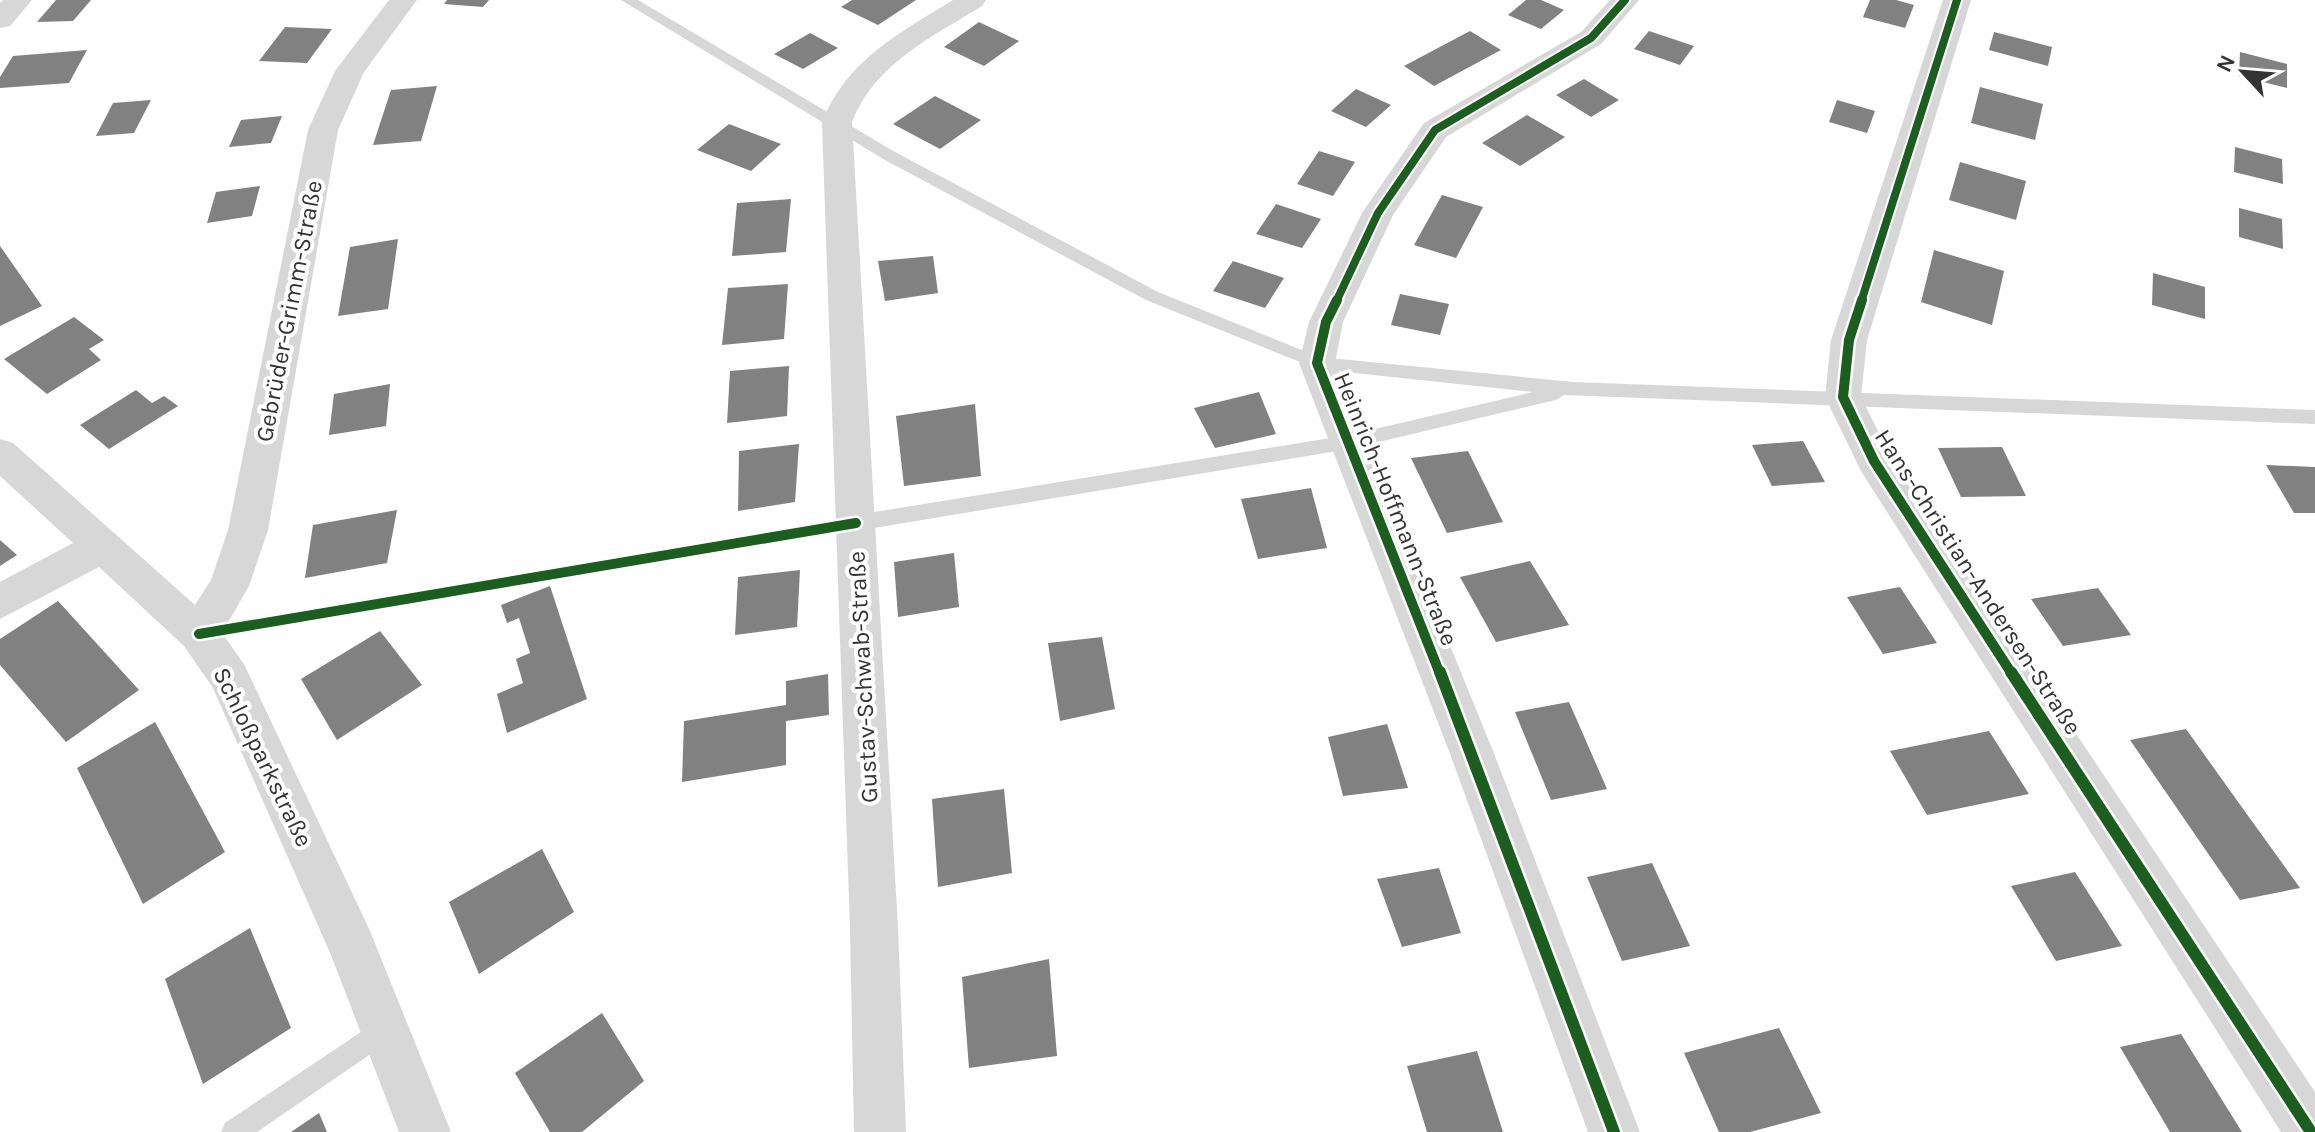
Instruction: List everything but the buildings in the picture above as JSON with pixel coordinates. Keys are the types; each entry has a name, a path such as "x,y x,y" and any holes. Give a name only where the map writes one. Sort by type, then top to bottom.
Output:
{"street":[{"path":"0,20 18,0"},
{"name":"Gebrüder-Grimm-Straße","path":"199,634 229,586 248,530 323,130 350,71 403,0"},
{"name":"Gustav-Schwab-Straße","path":"880,1132 837,122 842,100 880,60 972,0"},
{"name":"Heinrich-Hoffmann-Straße","path":"1614,1132 1471,751 1317,363 1326,322 1378,213 1435,130 1591,38 1625,0"},
{"path":"1843,397 1849,340 1957,0"},
{"name":"Hans-Christian-Andersen-Straße","path":"1843,397 1874,461 2311,1132"},
{"name":"Schloßparkstraße","path":"0,453 199,634 229,677 353,948 425,1132"},
{"path":"0,602 103,546"}],"lane":[{"path":"628,0 890,156 1152,296 1317,363 1573,389 2315,417"},
{"path":"856,523 1349,442 1573,389"},
{"path":"234,1132 385,1029"}],"cycle path":[{"path":"1614,1132 1471,751 1317,363 1326,322 1378,213 1435,130 1591,38 1625,0"},
{"path":"1957,0 1849,340 1843,397 1874,461 2311,1132"},
{"path":"199,634 856,523"}]}
